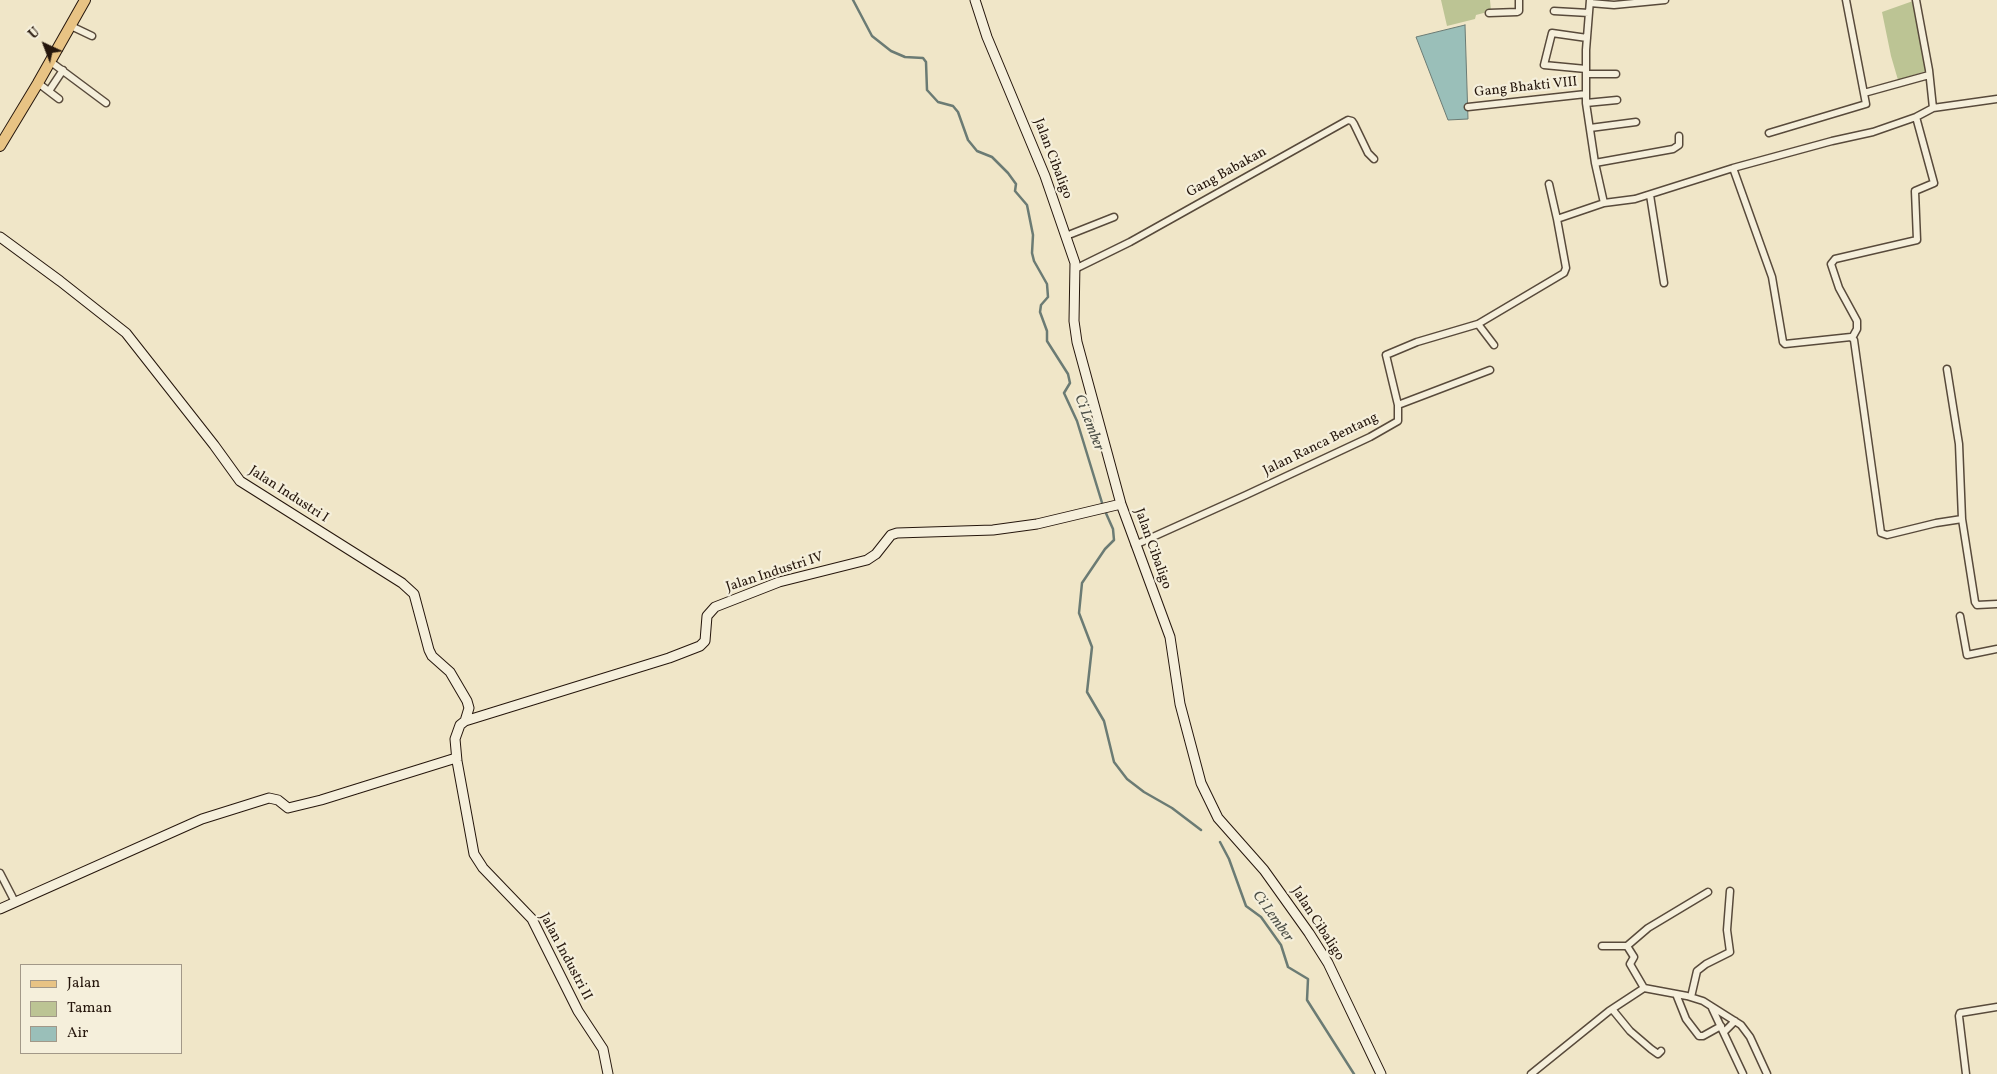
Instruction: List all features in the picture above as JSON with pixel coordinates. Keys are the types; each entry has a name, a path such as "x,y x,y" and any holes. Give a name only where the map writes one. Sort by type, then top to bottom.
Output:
{"main road":[{"path":"0,146 51,62 85,0"},
{"name":"Jalan Cibaligo","path":"975,0 987,37 1045,176 1066,236 1075,269 1074,321 1077,342 1121,504 1170,637 1180,704 1201,783 1218,818 1264,870 1328,963 1381,1074"},
{"name":"Jalan Industri I","path":"0,237 60,280 126,333 240,481 402,583 414,594 429,650 432,656 450,672 467,701 469,708 465,721"},
{"name":"Jalan Industri IV","path":"465,721 669,658 700,646 705,641 707,616 714,607 779,582 867,560 876,554 891,535 897,533 1002,528 1036,524 1121,504"},
{"name":"Jalan Industri II","path":"465,721 460,725 455,739 456,758 474,854 483,868 532,919 578,1012 603,1049 608,1074"},
{"path":"0,909 202,819 269,798 278,800 288,808 321,800 456,758"}],"street":[{"path":"1489,13 1517,12 1519,11 1519,0"},
{"path":"1604,203 1595,163 1586,103 1587,38 1590,1 1614,5 1665,0"},
{"path":"1769,133 1866,104 1846,0"},
{"path":"1916,0 1930,75 1933,108"},
{"path":"1554,11 1589,13"},
{"path":"71,26 92,36"},
{"path":"1587,38 1552,33 1544,65 1586,72 1616,74"},
{"path":"51,62 106,103"},
{"path":"48,91 63,70"},
{"path":"1864,93 1930,75"},
{"path":"38,84 59,99"},
{"name":"Gang Bhakti VIII","path":"1468,107 1586,94"},
{"path":"1557,219 1604,203 1621,202 1650,195 1733,168 1873,132 1916,117 1933,108 1997,98"},
{"path":"1586,103 1616,100"},
{"path":"1916,117 1934,183 1915,191 1917,240 1835,259 1831,264 1839,288 1856,321 1857,329 1852,338 1881,533 1887,535 1936,523 1962,519"},
{"name":"Gang Babakan","path":"1075,269 1130,242 1348,120 1352,121 1368,153 1374,159"},
{"path":"1590,128 1636,122"},
{"path":"1595,163 1673,150 1679,145 1679,136"},
{"path":"1733,168 1772,277 1783,342 1785,344 1852,338"},
{"path":"1490,370 1398,405 1386,355 1418,342 1478,324 1564,274 1566,268 1548,184"},
{"path":"1650,195 1664,283"},
{"path":"1066,236 1114,216"},
{"path":"1478,324 1494,345"},
{"path":"1947,369 1959,444 1962,519 1974,602 1977,605 1997,604"},
{"name":"Jalan Ranca Bentang","path":"1135,545 1370,436 1398,421 1398,405"},
{"path":"1960,616 1965,653 1967,655 1997,648"},
{"path":"0,873 15,902"},
{"path":"1691,997 1697,971 1706,964 1730,952 1727,930 1730,891"},
{"path":"1602,946 1627,946 1648,928 1708,892"},
{"path":"1627,946 1634,957 1630,964 1644,988"},
{"path":"1531,1074 1612,1009 1644,988 1703,1001 1741,1025 1750,1037 1767,1074"},
{"path":"1676,994 1686,1018 1699,1036 1722,1029 1735,1022"},
{"path":"1711,1007 1744,1074"},
{"path":"1966,1074 1960,1013 1997,1007"},
{"path":"1612,1009 1630,1031 1658,1054 1661,1052"}],"green space":[{"path":"1441,0 1490,0 1491,11 1476,15 1475,19 1447,26"},
{"path":"1913,1 1926,71 1898,80 1882,12"}],"water":[{"path":"1465,25 1468,119 1448,120 1416,37"}],"waterway":[{"name":"Ci Lember","path":"853,0 872,36 891,51 905,57 923,58 926,62 927,90 938,102 953,106 958,112 968,140 977,151 992,157 1008,173 1016,184 1015,191 1027,205 1033,235 1032,253 1034,261 1047,284 1048,297 1041,305 1040,312 1047,331 1047,341 1068,374 1070,383 1064,393 1077,421 1103,506"},
{"name":"Ci Lember","path":"1105,511 1113,529 1114,540 1105,549 1082,583 1079,613 1092,647 1087,692 1104,721 1114,762 1127,779 1144,792 1172,808 1201,830"},
{"name":"Ci Lember","path":"1220,842 1229,859 1246,906 1261,917 1281,945 1288,967 1308,979 1307,1000 1354,1074"}]}
